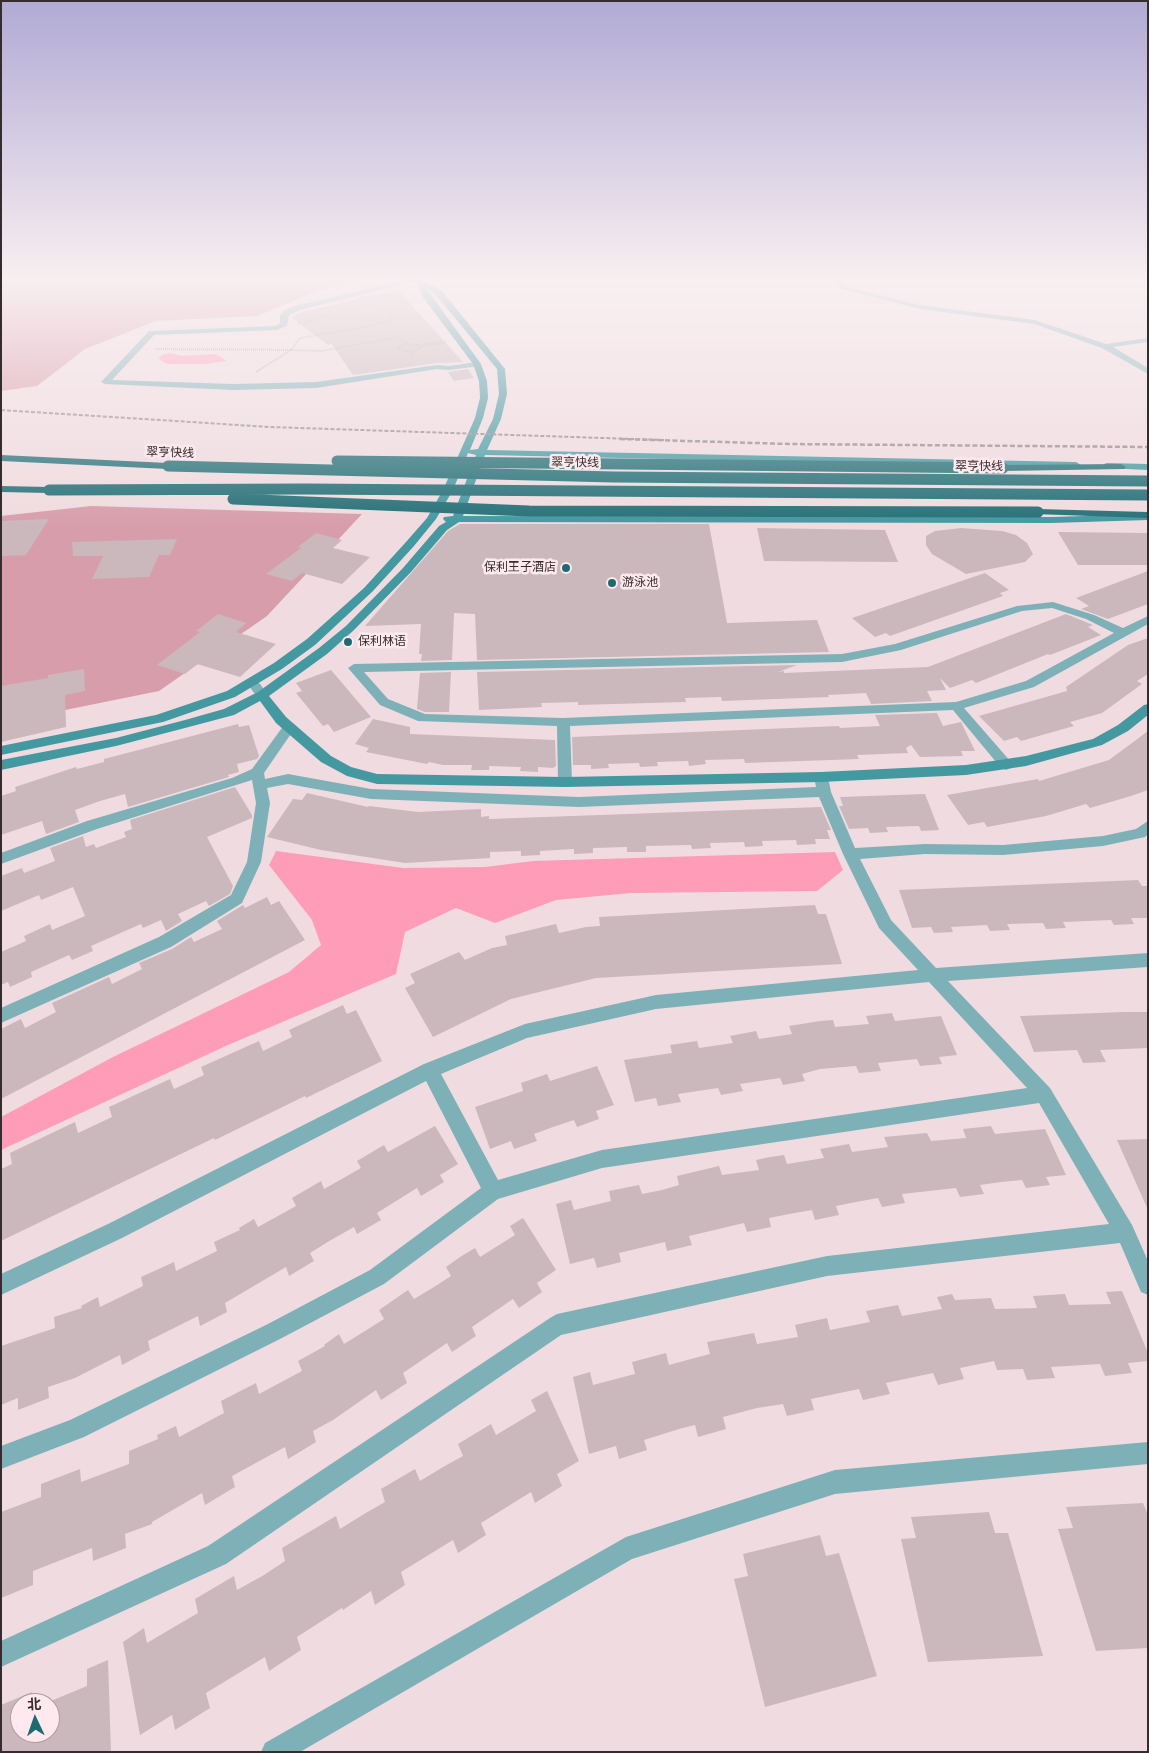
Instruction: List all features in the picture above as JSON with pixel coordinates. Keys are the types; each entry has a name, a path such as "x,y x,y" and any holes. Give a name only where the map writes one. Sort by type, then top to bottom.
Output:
{"highway":[{"name":"翠亨快线","path":"1,458 168,466 614,477 1148,481"},
{"path":"168,466 305,461 1003,468 1121,466"},
{"name":"翠亨快线","path":"1,489 1148,495"},
{"path":"49,490 529,511 1038,512 1148,516"}],"street":[{"path":"102,374 114,362"},
{"path":"1,751 158,719 231,694 252,683 311,642 368,590 431,519 448,490 479,418 484,398 483,381 477,364 449,368 437,367 316,385 233,387 105,382 124,362"},
{"path":"1,765 116,742 229,712 262,695 323,651 350,628 408,570 443,528 458,519 480,453 497,419 503,394 501,369 495,362"},
{"path":"1131,362 1148,372"},
{"path":"464,452 1148,467"},
{"path":"431,519 1051,520 1148,516"},
{"path":"1122,632 1090,617 1053,605 1022,608 897,647 842,658 354,668 384,702 423,718 563,722 956,706 1030,684 1148,619"},
{"path":"252,683 289,728 333,763 347,771 377,779 822,784"},
{"path":"956,706 1006,765"},
{"path":"1,859 92,825 237,781 258,778 288,778 371,794 579,802 822,784 1006,765 1097,742 1123,728 1148,708"},
{"path":"563,722 564,782"},
{"path":"1,1016 165,942 237,898 254,862 263,804 258,778 289,728"},
{"path":"822,784 850,854 885,924 1044,1094 1125,1232 1148,1285"},
{"path":"850,854 925,849 1003,850 1103,841 1145,832"},
{"path":"1,1285 115,1231 430,1070 525,1031 656,1002 933,975 1148,960"},
{"path":"430,1070 493,1190"},
{"path":"1,1458 76,1428 273,1332 377,1277 493,1190 602,1159 1044,1094"},
{"path":"1,1654 218,1555 557,1325 827,1266 1125,1232"},
{"path":"274,1752 626,1549 835,1482 1148,1453"}],"path":[{"path":"253,374 272,362"}],"shaded area":[{"path":"1,362 68,362 37,386 1,391"},
{"path":"163,362 221,362 205,364"},
{"path":"91,506 362,514 267,616 159,691 1,723 1,516"},
{"path":"276,851 403,868 485,867 533,861 835,852 843,870 817,891 631,893 556,900 495,923 456,908 405,932 396,974 228,1045 1,1150 1,1117 113,1057 289,972 321,945 312,920 269,865"}],"building":[{"path":"344,362 463,362 437,363 353,375"},
{"path":"468,369 474,378 454,381 448,372"},
{"path":"49,519 26,555 1,556 1,521"},
{"name":"保利王子酒店","path":"460,524 709,524 727,623 817,620 829,652 477,660 475,614 454,613 452,660 421,661 422,654 419,654 421,624 365,626 448,531"},
{"path":"757,528 885,530 898,562 764,561"},
{"path":"961,528 1002,531 1016,535 1027,543 1033,554 1025,562 966,574 932,554 926,545 926,536 935,531"},
{"path":"1058,532 1148,533 1148,565 1078,565"},
{"path":"316,533 342,540 333,548 370,557 342,584 302,573 292,581 266,574 301,548 298,547"},
{"path":"177,539 170,555 159,555 149,577 92,579 103,556 73,556 72,542"},
{"path":"1148,571 1148,604 1108,619 1081,609 1089,606 1076,598"},
{"path":"985,573 1009,590 1000,593 1003,596 890,636 886,633 875,637 852,618"},
{"path":"218,614 246,623 236,632 276,644 240,677 197,664 185,674 157,665 200,632 196,631"},
{"path":"1066,614 1093,625 1088,627 1101,635 976,683 972,680 950,688 940,678 946,690 927,691 932,701 871,704 866,693 828,695 829,697 722,701 721,697 685,698 686,702 578,705 578,702 541,703 542,707 479,710 477,672 797,665 778,672 784,671 784,673 928,667"},
{"path":"1148,638 1148,674 1137,681 1142,684 1102,713 1070,722 1074,726 1021,741 1017,737 1004,741 979,716 1067,691 1066,687 1128,645"},
{"path":"84,669 85,691 65,695 66,727 1,742 1,686 48,678 48,675"},
{"path":"331,670 371,717 334,732 328,724 323,726 296,693 302,691 296,683"},
{"path":"451,672 449,712 425,712 417,709 420,673"},
{"path":"937,713 943,726 961,722 975,751 961,751 963,756 920,757 911,745 906,748 908,753 857,755 859,759 745,763 744,759 705,760 706,764 689,766 688,761 657,762 658,766 640,767 639,763 608,764 609,768 591,769 591,765 573,765 572,737 880,726 875,715"},
{"path":"373,719 410,727 410,734 555,740 556,766 553,768 538,767 538,772 520,771 521,767 489,766 489,770 471,770 472,765 443,765 429,762 427,764 366,752 369,748 355,744"},
{"path":"238,724 239,727 249,725 259,756 257,759 237,764 239,772 228,775 229,777 128,807 125,794 100,801 75,810 79,822 46,834 42,821 1,835 1,796 16,791 15,787 76,767 77,769 104,762 104,759"},
{"path":"1148,731 1148,790 1131,796 1090,808 1086,804 1046,816 987,827 984,822 968,825 947,795 1038,779 1039,781 1109,760"},
{"path":"235,787 252,818 207,837 233,886 230,894 209,906 206,901 178,914 182,921 166,931 161,920 143,928 141,924 91,946 93,951 72,960 69,955 31,972 32,977 10,987 8,982 1,985 1,952 26,941 24,936 50,924 52,930 85,916 73,887 41,900 39,895 1,911 1,876 22,868 24,873 55,861 50,848 83,836 86,847 94,844 96,848 126,837 124,832 132,829 130,820"},
{"path":"307,793 368,807 418,812 481,809 481,817 489,816 489,819 821,807 831,830 827,830 830,839 815,839 816,844 797,845 796,840 762,841 763,846 745,847 744,842 710,843 711,848 692,849 691,845 646,846 646,852 627,852 627,847 593,848 593,853 574,854 574,849 540,851 540,855 521,856 521,851 490,852 490,858 405,863 321,850 267,837 293,799 302,800"},
{"path":"925,794 939,830 921,831 919,826 886,827 888,832 870,833 868,828 849,829 839,806 843,806 840,797"},
{"path":"1138,880 1142,886 1148,886 1148,918 1131,918 1134,924 1114,925 1111,920 1063,922 1066,928 1046,929 1043,923 1007,924 1010,930 990,931 987,925 951,927 953,932 934,933 931,927 912,928 899,890"},
{"path":"267,897 271,905 279,901 305,940 1,1099 1,1029 21,1019 25,1028 56,1012 52,1003 109,977 112,984 142,969 139,963 172,949 191,937 194,942 222,929 217,921 243,905 245,908"},
{"path":"815,905 818,914 826,914 842,964 596,978 511,999 433,1037 405,988 415,983 410,974 459,952 465,960 492,948 507,945 505,936 556,924 559,933 600,926 599,917"},
{"path":"343,1005 347,1014 356,1010 382,1061 215,1140 214,1138 1,1241 1,1169 12,1164 10,1153 75,1122 78,1133 112,1117 109,1107 170,1079 174,1089 204,1075 201,1067 259,1041 263,1051 292,1037 289,1030"},
{"path":"1148,1012 1148,1048 1100,1050 1106,1062 1083,1063 1077,1050 1034,1052 1020,1016"},
{"path":"892,1013 895,1021 941,1016 957,1055 939,1057 942,1064 920,1066 917,1059 878,1063 881,1071 859,1073 856,1066 820,1069 802,1074 805,1081 783,1085 780,1078 740,1084 743,1091 721,1095 718,1088 678,1094 681,1102 658,1106 656,1098 635,1102 624,1060 672,1053 670,1045 697,1041 699,1048 733,1043 730,1036 756,1031 759,1039 792,1034 789,1026 820,1021 833,1020 835,1027 869,1024 866,1016"},
{"path":"597,1066 614,1105 596,1111 599,1119 577,1127 574,1120 553,1127 534,1134 537,1141 514,1149 511,1141 490,1149 475,1107 523,1091 521,1083 547,1074 550,1081"},
{"path":"435,1126 458,1164 440,1175 444,1182 421,1196 417,1188 377,1213 381,1220 357,1234 354,1227 331,1240 310,1253 314,1261 289,1276 286,1267 225,1303 227,1312 200,1326 198,1316 148,1341 150,1350 122,1365 120,1355 75,1378 48,1387 49,1398 18,1410 18,1398 1,1405 1,1346 55,1328 54,1317 82,1308 81,1306 98,1297 100,1307 143,1286 141,1277 174,1262 176,1271 217,1251 214,1242 240,1230 239,1228 254,1219 258,1227 296,1206 292,1198 321,1181 324,1189 361,1168 357,1161 384,1145 388,1152"},
{"path":"991,1126 995,1134 1045,1129 1066,1175 1046,1177 1050,1185 1026,1188 1022,1180 980,1185 984,1194 960,1197 956,1188 902,1194 905,1203 882,1207 878,1198 836,1206 839,1215 815,1220 812,1210 769,1218 771,1227 747,1232 744,1223 689,1236 692,1245 667,1251 665,1242 619,1253 621,1262 597,1268 594,1258 570,1264 556,1204 571,1200 574,1210 611,1201 609,1191 639,1185 642,1194 662,1190 679,1185 677,1176 719,1166 722,1175 759,1170 756,1160 770,1157 784,1155 787,1164 824,1158 820,1149 849,1144 852,1152 888,1147 884,1137 927,1133 931,1141 966,1138 963,1129"},
{"path":"1148,1139 1148,1210 1117,1140"},
{"path":"523,1218 556,1270 537,1283 542,1292 519,1308 513,1299 472,1327 476,1336 452,1352 447,1343 403,1373 407,1383 381,1400 376,1390 333,1420 313,1431 316,1442 288,1459 285,1447 232,1476 235,1487 205,1505 202,1493 152,1522 152,1524 125,1534 126,1548 93,1561 92,1548 33,1571 33,1585 1,1598 1,1512 41,1497 41,1484 80,1469 81,1482 129,1464 129,1451 158,1439 157,1435 176,1426 179,1437 224,1413 221,1401 256,1383 259,1394 302,1371 298,1361 325,1346 339,1334 344,1344 384,1319 379,1310 408,1290 414,1299 434,1287 451,1276 446,1267 460,1257 475,1248 480,1257 515,1235 510,1226"},
{"path":"1122,1291 1148,1353 1148,1361 1128,1363 1132,1373 1105,1376 1100,1364 1051,1367 1055,1378 1027,1380 1023,1369 997,1370 994,1361 960,1368 964,1379 938,1385 933,1373 886,1383 890,1394 863,1400 859,1389 811,1399 814,1410 787,1416 783,1404 757,1408 723,1417 726,1429 698,1437 695,1425 644,1440 647,1450 619,1459 616,1446 589,1454 573,1377 590,1372 593,1385 635,1374 632,1362 666,1353 669,1365 710,1354 707,1342 754,1333 757,1344 798,1337 795,1325 827,1318 830,1330 870,1322 866,1311 898,1305 902,1316 942,1309 937,1297 952,1294 955,1300 991,1298 995,1309 1037,1308 1033,1296 1065,1294 1069,1305 1111,1304 1106,1292"},
{"path":"547,1391 579,1461 557,1474 562,1486 535,1503 531,1492 481,1523 486,1535 458,1553 453,1540 401,1572 405,1585 375,1605 371,1591 343,1610 342,1608 297,1637 301,1650 269,1671 265,1657 206,1693 210,1708 175,1730 172,1715 140,1735 123,1642 144,1628 147,1643 198,1613 195,1599 234,1576 237,1590 264,1575 285,1561 282,1548 336,1516 340,1529 385,1502 381,1489 415,1469 420,1481 463,1456 458,1444 491,1424 496,1435 536,1411 531,1400"},
{"path":"1143,1503 1148,1515 1148,1648 1096,1651 1058,1529 1073,1528 1066,1507"},
{"path":"989,1512 995,1533 1008,1533 1043,1656 928,1662 901,1539 916,1538 911,1517"},
{"path":"820,1535 826,1556 839,1553 877,1676 765,1707 734,1579 748,1576 743,1554"},
{"path":"108,1660 111,1752 1,1752 1,1705 10,1701 10,1743 60,1743 60,1697 87,1686 87,1669"}],"railway":[{"path":"1,410 270,427 664,440"},
{"path":"620,439 790,444 1148,447"}],"place":[{"name":"保利王子酒店","path":"566,568"},
{"name":"游泳池","path":"612,583"},
{"name":"保利林语","path":"348,642"}]}
